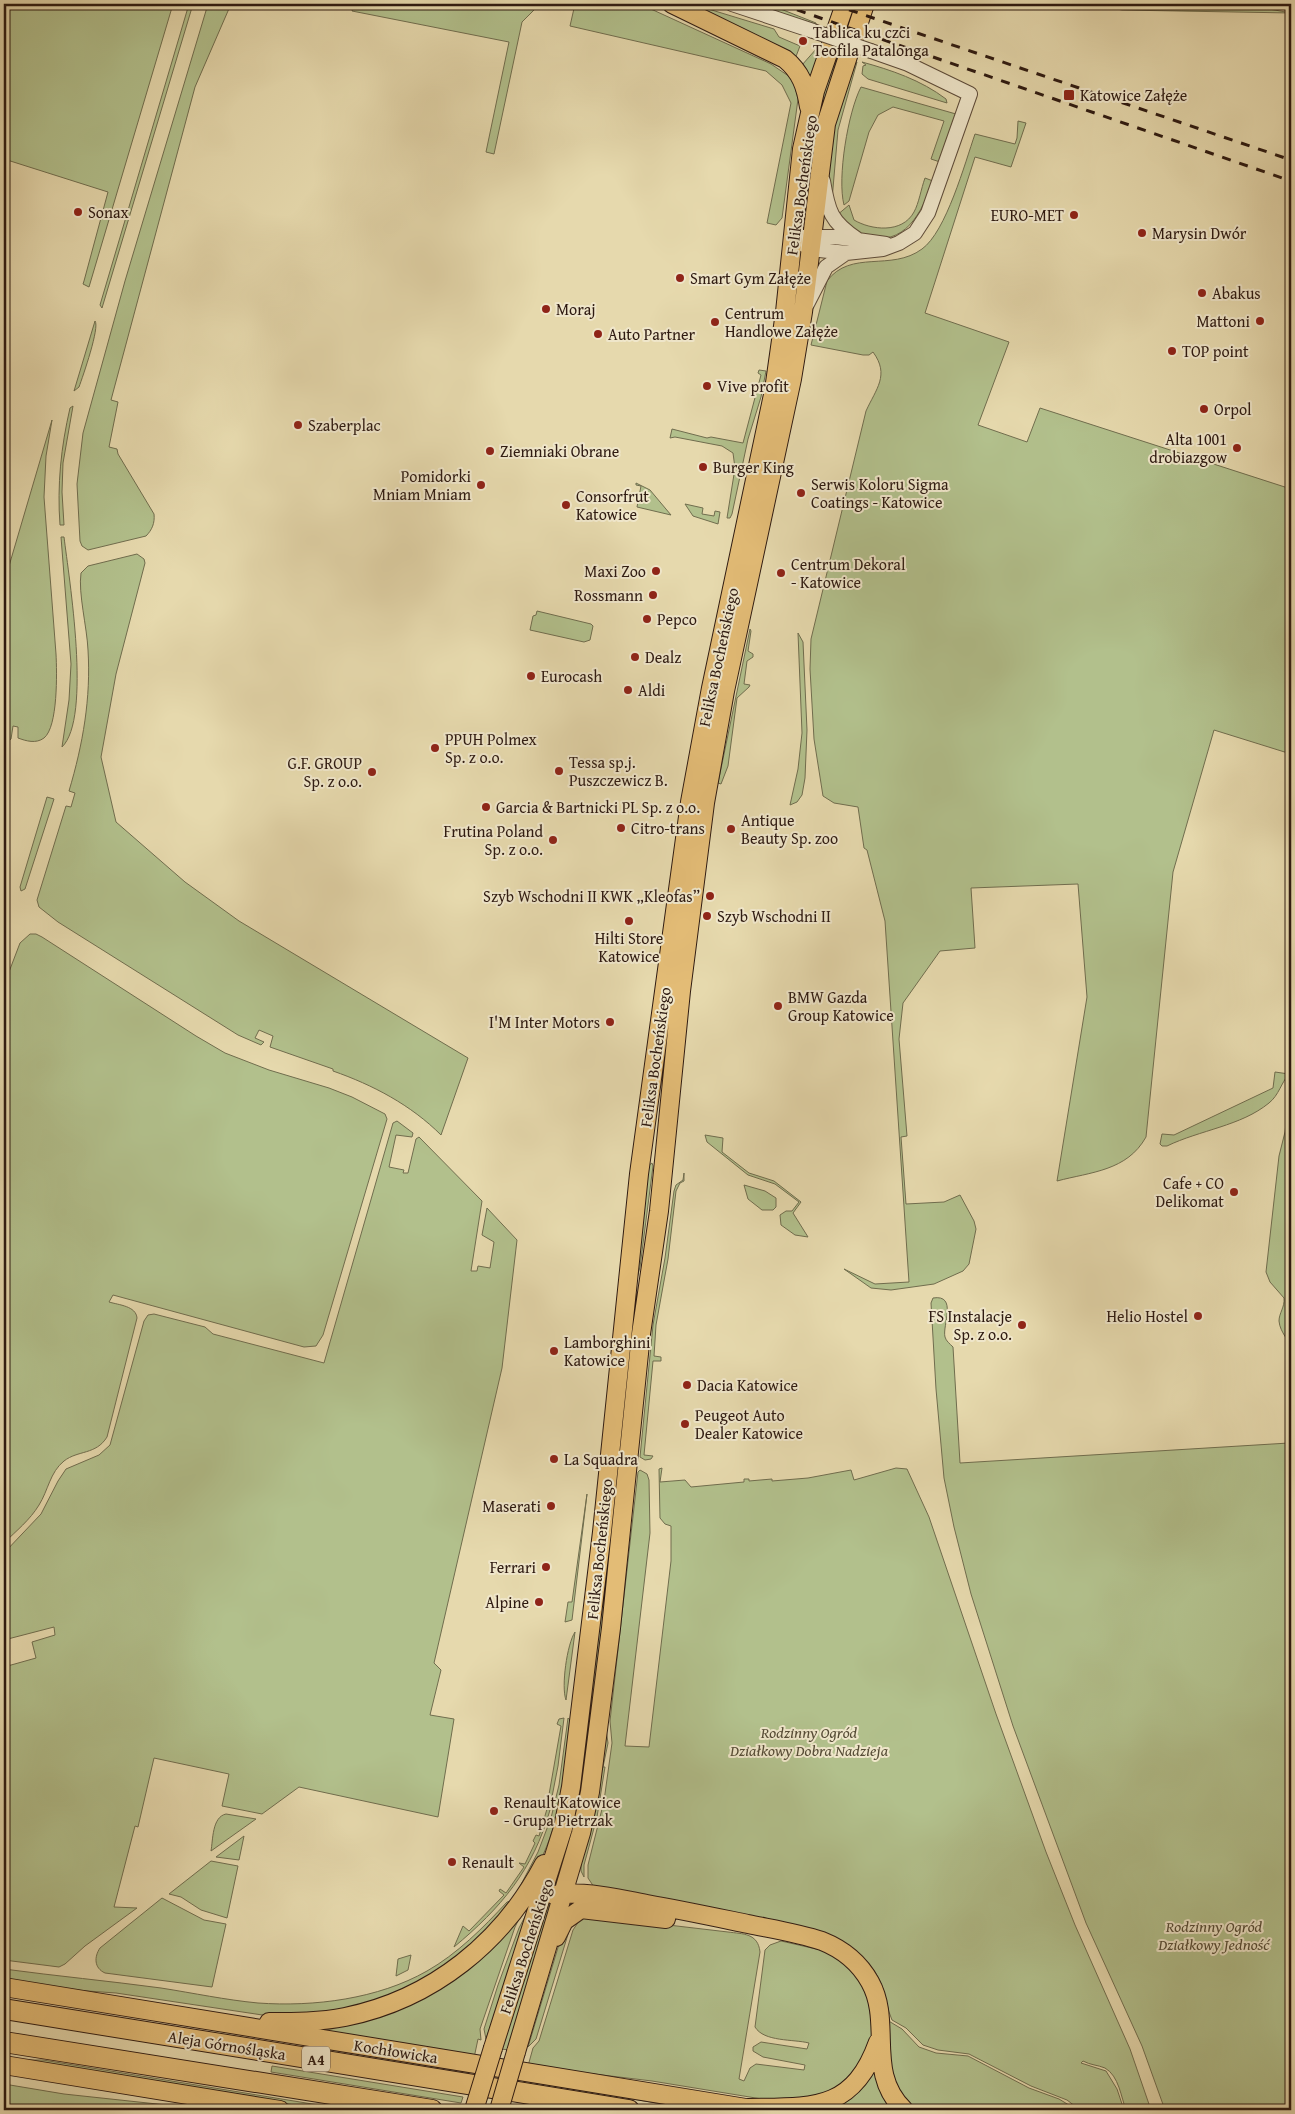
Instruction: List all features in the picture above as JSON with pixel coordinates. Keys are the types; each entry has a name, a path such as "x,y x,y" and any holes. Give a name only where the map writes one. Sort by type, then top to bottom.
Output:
{"highway":[{"name":"Aleja Górnośląska","path":"4,2009 628,2110"},
{"name":"Aleja Górnośląska","path":"4,2042 432,2110"},
{"path":"4,2054 84,2056"}],"main road":[{"path":"672,4 785,59 798,71 804,82 810,111"},
{"name":"Feliksa Bocheńskiego","path":"474,2110 563,1828 571,1788 581,1714 639,1174 690,802 711,688 768,424 781,344 802,149 810,111 845,4"},
{"name":"Feliksa Bocheńskiego","path":"499,2110 572,1862 591,1782 611,1628 641,1334 659,1211 682,983 705,803 725,691 792,379 803,312 819,166 826,124 831,103 865,4"},
{"path":"218,2022 314,2021 344,2017 376,2010 432,1984 457,1968 502,1927 534,1882 563,1828"},
{"path":"572,1862 574,1874 584,1892"},
{"path":"538,1907 545,1899 562,1894 584,1892 798,1935 821,1941 840,1950 857,1963 870,1982 877,2000 885,2082 890,2093 904,2110"},
{"path":"540,1971 564,1921 580,1909 735,1925 798,1935"},
{"name":"Kochłowicka","path":"4,1987 751,2109 800,2107 817,2105 833,2100 851,2088 863,2074 880,2037"},
{"path":"4,2065 280,2110"}],"street":[{"path":"732,4 916,68 970,94 923,223 908,239 874,251 846,253 792,238"},
{"path":"819,166 831,215 842,229 857,240"},
{"path":"812,242 857,240 892,245"},
{"path":"803,312 826,266 846,253"}],"green space":[{"path":"4,4 173,4 89,287 83,284 108,192 4,159"},
{"path":"189,4 193,4 102,308 100,305"},
{"path":"208,4 231,4 195,87 111,400 118,402 109,447 117,449 118,454 154,514 153,523 146,536 88,550 82,546 80,541 77,484 83,433 125,281"},
{"path":"354,4 540,4 522,22 494,154 486,152 509,42 352,11"},
{"path":"575,4 640,4 771,64 790,77 795,86 798,99 782,218 776,225 767,223 791,103 782,85 766,71 570,26"},
{"path":"683,4 692,4 774,29 779,37 800,46 795,59"},
{"path":"752,4 768,4 816,24"},
{"path":"1090,4 1242,4 1291,13 1122,10"},
{"path":"837,44 843,47 814,156 812,156 827,77"},
{"path":"817,48 822,53 811,82 802,65"},
{"path":"857,62 838,130 832,200 829,165 832,131 851,63"},
{"path":"862,62 895,72 916,81 946,99 947,103 868,79 862,74 863,66 866,65"},
{"path":"861,87 956,114 940,162 931,159 944,121 893,107 878,115 869,132 849,201 844,205 842,179 845,145 852,112"},
{"path":"1018,121 1026,123 1011,167 975,157 925,313 1009,342 978,425 1027,442 1040,408 1291,489 1291,754 1214,730 1173,872 1146,1137 1129,1157 1107,1168 1057,1181 1087,997 1078,884 971,888 975,948 940,951 903,1003 899,1039 907,1136 901,1137 906,1204 944,1202 960,1195 974,1221 976,1229 969,1264 963,1271 934,1284 891,1290 871,1288 844,1269 875,1284 909,1282 885,921 867,850 864,848 858,807 834,803 823,796 814,739 810,669 811,639 866,411 880,382 881,375 878,360 873,352 869,355 863,355 811,345 827,281 837,271 848,266 897,259 910,256 922,249 931,240 947,213 975,134 1015,144"},
{"path":"925,178 933,181 917,215 910,225 891,237 879,238 861,235 836,216 849,205 854,220 869,226 886,228 902,224 914,212"},
{"path":"95,321 95,332 90,352 79,387 74,391"},
{"path":"759,370 766,371 761,397 748,439 732,514 730,518 727,518 735,468 733,453 722,446 675,437 670,438 672,429 707,438 711,437 743,443 761,375 758,373"},
{"path":"73,406 63,463 64,525 60,525 60,466 70,408"},
{"path":"52,420 46,456 44,497 56,654 54,711 49,732 41,740 28,741 18,738 18,727 13,726 11,739 4,744 4,583"},
{"path":"636,483 650,490 671,515 637,507 641,486 636,485"},
{"path":"685,504 703,508 702,514 714,516 715,511 720,512 718,524 693,516"},
{"path":"61,537 64,537 70,583 77,679 76,708 71,731 62,747 69,700 71,664"},
{"path":"137,554 144,559 145,563 116,674 101,757 116,822 185,882 239,921 468,1058 441,1135 417,1114 377,1089 333,1071 333,1069 270,1047 273,1036 259,1030 255,1038 264,1042 261,1045 238,1035 58,922 39,907 37,900 66,806 71,807 75,793 69,791 85,721 89,668 80,581 81,573 88,566"},
{"path":"537,611 591,624 593,626 590,640 584,642 530,630 533,616 536,615"},
{"path":"750,629 748,651 753,654 753,657 747,661 744,684 750,685 737,698 728,766 721,784 718,783"},
{"path":"798,633 803,642 807,730 805,778 802,795 797,802 790,805 798,769 802,733"},
{"path":"47,797 54,799 25,889 21,891 20,887"},
{"path":"30,934 42,937 225,1053 269,1070 352,1097 385,1114 387,1119 323,1335 316,1346 304,1347 113,1295 109,1302 130,1308 134,1311 137,1318 107,1437 98,1447 75,1455 59,1465 35,1510 4,1543 4,985 20,943"},
{"path":"1275,1072 1289,1074 1278,1093 1258,1111 1167,1146 1160,1144 1162,1134 1174,1135 1273,1088"},
{"path":"1291,1098 1291,1351 1279,1321 1284,1298 1270,1282 1266,1272 1279,1156"},
{"path":"397,1121 413,1133 412,1137 396,1135 389,1167 404,1170 403,1173 408,1173 416,1139 419,1137 482,1201 471,1271 477,1271 478,1266 490,1268 494,1242 482,1235 487,1208 517,1240 502,1368 434,1663 441,1670 430,1715 454,1719 438,1817 299,1787 262,1814 222,1806 229,1774 154,1758 138,1827 135,1826 114,1907 137,1908 59,1967 4,1960 4,1667 36,1658 32,1642 55,1635 54,1627 4,1640 4,1553 41,1514 66,1469 99,1455 110,1445 144,1321 148,1315 154,1314 205,1327 213,1334 324,1363 393,1123"},
{"path":"705,1135 723,1138 722,1152 749,1173 774,1181 801,1202 793,1213 808,1237 795,1235 781,1225 780,1215 786,1211 792,1211 799,1202 775,1184 748,1175 707,1142"},
{"path":"652,1163 640,1267 637,1278 648,1166"},
{"path":"684,1173 684,1181 680,1183 676,1191 668,1259 656,1325 654,1356 661,1357 661,1361 653,1361 644,1455 653,1456 651,1459 645,1460 640,1457 653,1325 674,1191 676,1185 683,1180"},
{"path":"744,1185 765,1191 776,1198 776,1207 773,1210 762,1210 748,1199"},
{"name":"Rodzinny Ogród Działkowy Jedność","path":"933,1298 941,1298 947,1306 945,1337 953,1347 960,1463 1289,1443 1287,1353 1291,1351 1291,2110 1165,2110 1142,2046 1086,1923 1013,1726 971,1594 944,1478 931,1303"},
{"path":"624,1393 622,1459 581,1806 560,1874 578,1807 585,1762 606,1546"},
{"name":"Rodzinny Ogród Działkowy Dobra Nadzieja","path":"662,1468 660,1482 685,1480 691,1487 744,1482 744,1479 749,1479 749,1481 772,1479 772,1481 808,1478 851,1470 854,1480 896,1468 907,1469 929,1517 996,1714 1046,1852 1075,1925 1130,2049 1151,2110 1126,2110 1119,2087 1110,2072 1105,2068 1083,2061 1081,2063 1106,2071 1117,2089 1124,2110 1080,2110 1067,2100 1031,2086 969,2054 938,2050 923,2045 906,2028 892,2020 879,1978 869,1964 851,1948 837,1939 594,1887 588,1878 588,1865 604,1801 612,1743 610,1721 638,1472 640,1470 647,1474 649,1480 650,1533 625,1746 649,1747 671,1561 671,1526 665,1524 660,1518 659,1469"},
{"path":"587,1494 572,1620 565,1622 568,1602 572,1602"},
{"path":"575,1632 566,1700 564,1686 566,1666"},
{"path":"564,1718 558,1766 550,1807 547,1806 561,1726 557,1724 559,1719"},
{"path":"568,1718 571,1721 564,1776 553,1829 539,1863 516,1894 538,1852 551,1818 559,1785"},
{"path":"605,1723 608,1743 603,1767 605,1767 597,1817 584,1865 584,1877 581,1871 581,1862"},
{"path":"547,1809 550,1810 543,1832 525,1869 501,1902 454,1947 463,1926 469,1931 504,1895 499,1891 500,1889 506,1893 524,1867 519,1863 525,1864 535,1843 533,1841 536,1835 539,1836"},
{"path":"226,1814 256,1819 211,1851 216,1824 221,1816"},
{"path":"244,1836 239,1860 216,1857"},
{"path":"211,1861 238,1866 227,1918 201,1910 181,1897 169,1894"},
{"path":"537,1892 486,2039 484,2029 498,1985 519,1928 529,1909 527,1906"},
{"path":"162,1898 204,1920 226,1924 212,1987 105,1973 97,1965 96,1959 100,1948"},
{"path":"553,1900 509,2050 501,2049 545,1908"},
{"path":"511,1901 500,1921 427,1981 351,2010 269,2016 116,1993 60,1989 4,1980 4,1969 161,1988 258,2003 301,2004 345,1999 388,1988 408,1981 427,1971 459,1949 507,1902"},
{"path":"524,1909 515,1927 480,2029 481,2040 478,2039 474,2058 305,2027 376,2014"},
{"path":"583,1915 739,1933 749,1936 756,1941 760,1952 739,2079 744,2081 750,2068 756,2064 804,2070 805,2065 763,2057 753,2051 753,2047 761,2042 807,2049 809,2043 772,2038 759,2032 755,2027 765,1950 770,1945 781,1941 825,1951 835,1956 852,1970 864,1987 869,2003 872,2027 871,2041 860,2068 827,2096 774,2101 652,2081 528,2066 533,2048 539,2041 573,1930"},
{"path":"576,1920 569,1931 536,2039 528,2047 563,1931"},
{"path":"411,1955 408,1970 396,1976 398,1959"},
{"path":"887,2020 902,2029 919,2047 936,2053 968,2056 1029,2088 1059,2099 1077,2110 913,2110 907,2105 889,2075"},
{"path":"326,2045 471,2069 470,2073 325,2049"},
{"path":"29,2060 43,2060 349,2110 325,2110 31,2062"},
{"path":"272,2066 463,2097 461,2103 271,2072"},
{"path":"875,2069 894,2110 822,2110"},
{"path":"524,2078 721,2110 699,2110 523,2081"},
{"path":"4,2084 64,2094 213,2110 4,2110"}],"railway":[{"path":"780,4 1291,181"},
{"path":"832,4 1291,160"}],"place":[{"name":"Tablica ku czci Teofila Patalonga","path":"803,41"},
{"name":"Katowice Załęże","path":"1069,95"},
{"name":"Sonax","path":"78,212"},
{"name":"EURO-MET","path":"1074,215"},
{"name":"Marysin Dwór","path":"1142,233"},
{"name":"Smart Gym Załęże","path":"680,278"},
{"name":"Abakus","path":"1202,293"},
{"name":"Moraj","path":"546,309"},
{"name":"Mattoni","path":"1260,321"},
{"name":"Centrum Handlowe Załęże","path":"715,322"},
{"name":"Auto Partner","path":"598,334"},
{"name":"TOP point","path":"1172,351"},
{"name":"Vive profit","path":"707,386"},
{"name":"Orpol","path":"1204,409"},
{"name":"Szaberplac","path":"298,425"},
{"name":"Alta 1001 drobiazgow","path":"1237,448"},
{"name":"Ziemniaki Obrane","path":"490,451"},
{"name":"Burger King","path":"703,467"},
{"name":"Pomidorki Mniam Mniam","path":"481,485"},
{"name":"Serwis Koloru Sigma Coatings - Katowice","path":"801,493"},
{"name":"Consorfrut Katowice","path":"566,505"},
{"name":"Maxi Zoo","path":"656,571"},
{"name":"Centrum Dekoral - Katowice","path":"781,573"},
{"name":"Rossmann","path":"653,595"},
{"name":"Pepco","path":"647,619"},
{"name":"Dealz","path":"635,657"},
{"name":"Eurocash","path":"531,676"},
{"name":"Aldi","path":"628,690"},
{"name":"PPUH Polmex Sp. z o.o.","path":"435,748"},
{"name":"Tessa sp.j. Puszczewicz B.","path":"559,771"},
{"name":"G.F. GROUP Sp. z o.o.","path":"372,772"},
{"name":"Garcia & Bartnicki PL Sp. z o.o.","path":"486,807"},
{"name":"Citro-trans","path":"621,828"},
{"name":"Antique Beauty Sp. zoo","path":"731,829"},
{"name":"Frutina Poland Sp. z o.o.","path":"553,840"},
{"name":"Szyb Wschodni II KWK „Kleofas”","path":"710,896"},
{"name":"Szyb Wschodni II","path":"707,916"},
{"name":"Hilti Store Katowice","path":"629,921"},
{"name":"BMW Gazda Group Katowice","path":"778,1006"},
{"name":"I'M Inter Motors","path":"610,1022"},
{"name":"Cafe + CO Delikomat","path":"1234,1192"},
{"name":"Helio Hostel","path":"1198,1316"},
{"name":"FS Instalacje Sp. z o.o.","path":"1022,1325"},
{"name":"Lamborghini Katowice","path":"554,1351"},
{"name":"Dacia Katowice","path":"687,1385"},
{"name":"Peugeot Auto Dealer Katowice","path":"685,1424"},
{"name":"La Squadra","path":"554,1459"},
{"name":"Maserati","path":"551,1506"},
{"name":"Ferrari","path":"546,1567"},
{"name":"Alpine","path":"539,1602"},
{"name":"Renault Katowice - Grupa Pietrzak","path":"494,1811"},
{"name":"Renault","path":"452,1862"}]}
